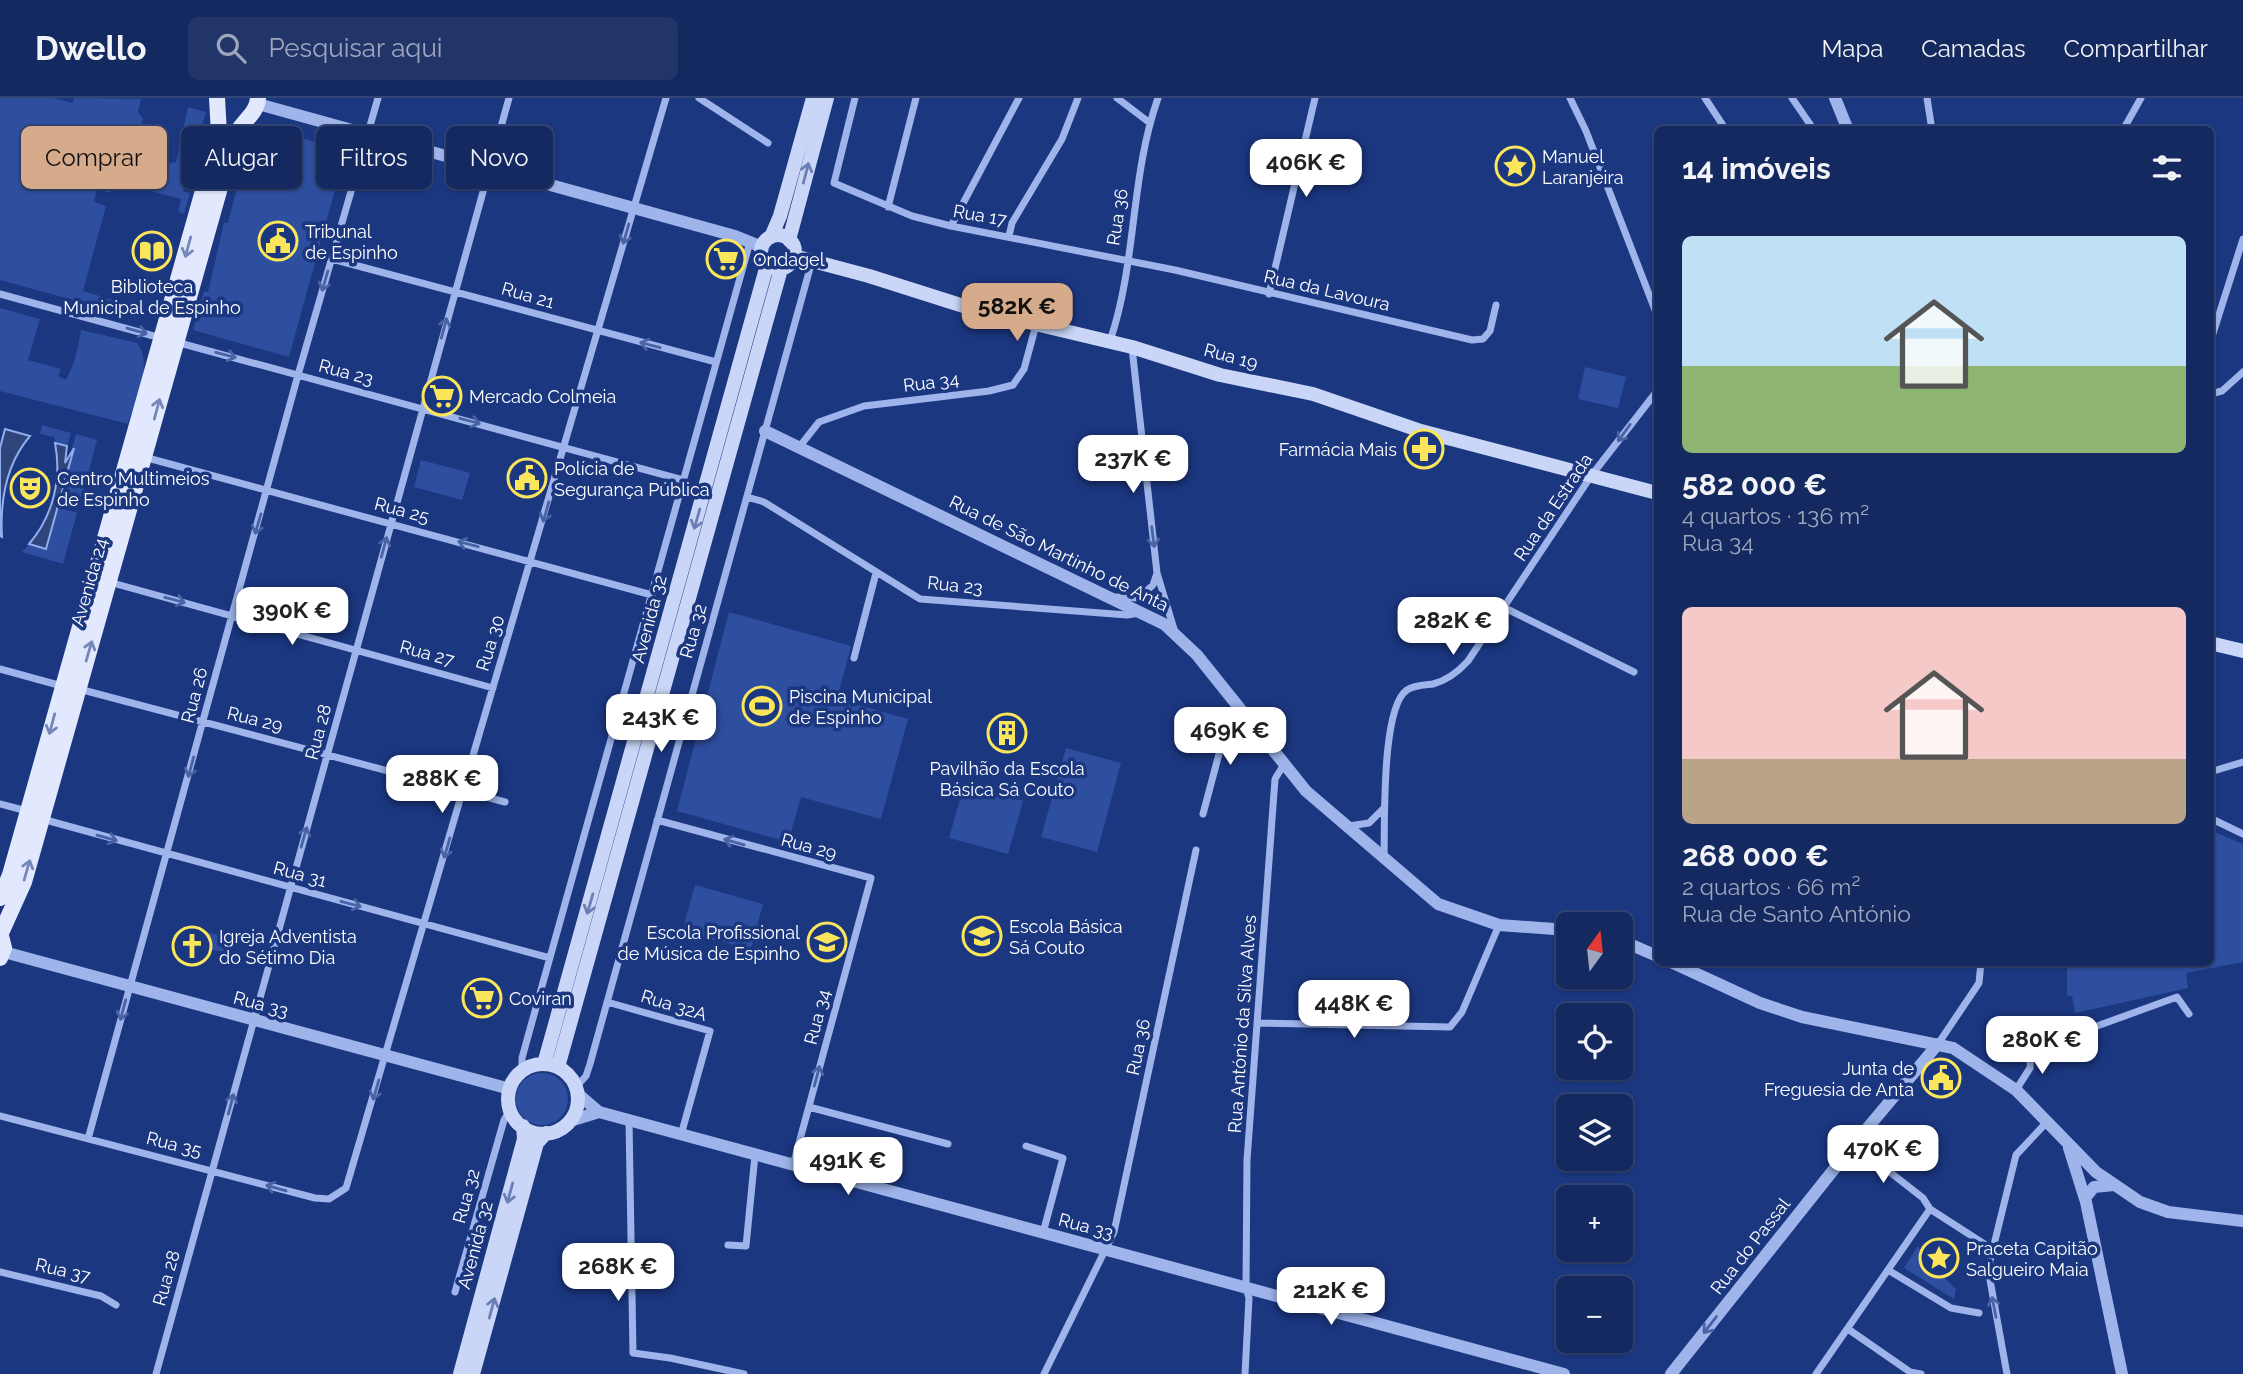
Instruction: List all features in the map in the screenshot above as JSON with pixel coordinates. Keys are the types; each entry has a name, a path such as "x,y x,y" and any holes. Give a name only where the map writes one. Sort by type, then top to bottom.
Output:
{"main road":[{"path":"761,242 780,235 789,240 794,247 794,256 788,266 774,267 762,257 761,242 780,216 813,98"},
{"path":"789,240 827,98"},
{"name":"Avenida 24","path":"218,104 230,119 244,119 250,116 258,101"},
{"name":"Avenida 24","path":"2,955 1,932 6,916 24,882 35,815 168,340 219,134 218,104"},
{"name":"Avenida 24","path":"70,687 109,582 144,457 168,340 234,138 244,119"},
{"name":"Rua 19","path":"794,256 973,309 1132,347 1220,375 1313,394 1421,431 1654,492"},
{"name":"Avenida 32","path":"551,1066 774,267"},
{"path":"2214,644 2243,651"},
{"name":"Avenida 24","path":"0,898 35,815"},
{"path":"551,1066 577,1091 578,1104 570,1121 546,1133 523,1126 510,1110 510,1089 522,1072 551,1066"},
{"name":"Avenida 32","path":"460,1374 524,1139 523,1126"},
{"name":"Avenida 32","path":"473,1374 537,1143 546,1133"}],"street":[{"name":"Rua 26","path":"370,126 378,98"},
{"name":"Rua 28","path":"501,126 509,98"},
{"name":"Rua 30","path":"339,1195 350,1180 387,1056 666,98"},
{"path":"699,98 768,143"},
{"name":"Rua 17","path":"855,98 834,183 888,207 951,226 1127,259"},
{"path":"888,207 916,98"},
{"path":"951,226 1019,98"},
{"path":"1009,236 1012,223 1062,139 1078,98"},
{"path":"1117,98 1150,122"},
{"name":"Rua 36","path":"1110,341 1128,278 1127,259 1150,122 1158,98"},
{"path":"1269,294 1315,98"},
{"path":"1570,98 1586,131 1654,307"},
{"path":"1704,98 1723,126"},
{"path":"1791,98 1811,126"},
{"path":"1835,98 1846,126"},
{"path":"1927,98 1931,126"},
{"path":"2125,126 2141,98"},
{"path":"258,101 339,126"},
{"path":"522,1072 522,1058 716,362 761,242 553,186"},
{"name":"Rua 26","path":"88,1139 298,375 352,189"},
{"name":"Rua 28","path":"156,1374 484,189"},
{"path":"2214,330 2243,239"},
{"name":"Rua 21","path":"332,258 716,362"},
{"name":"Rua da Lavoura","path":"1127,259 1472,340 1483,339 1490,331 1496,305"},
{"name":"Rua 32","path":"577,1091 586,1076 607,1002 812,260"},
{"name":"Rua 23","path":"0,293 683,480"},
{"name":"Rua 34","path":"800,446 810,429 830,417 864,406 1007,388 1018,381 1024,369 1036,325"},
{"path":"1132,347 1157,573 1167,612 1176,632"},
{"path":"2214,393 2222,391 2243,372"},
{"name":"Rua da Estrada","path":"1383,860 1386,755 1399,698 1406,690 1446,680 1458,672 1505,608 1591,476 1654,395"},
{"name":"Rua de São Martinho de Anta","path":"765,431 1146,613 1176,632 1283,766 1344,826 1438,904 1478,920 1499,925 1556,929"},
{"name":"Rua 25","path":"144,457 652,595"},
{"name":"Rua 23","path":"747,497 764,502 876,573 925,600 1127,615 1146,613"},
{"path":"854,658 876,573"},
{"path":"1112,597 1139,598 1153,585 1157,573"},
{"name":"Rua 27","path":"109,582 493,688"},
{"path":"1505,608 1634,672"},
{"name":"Rua 29","path":"0,669 505,802"},
{"path":"1203,814 1228,720 1239,708"},
{"path":"2214,771 2243,762"},
{"name":"Rua António da Silva Alves","path":"1245,1374 1250,1297 1246,1287 1247,1160 1275,779 1283,766"},
{"name":"Rua 31","path":"0,804 167,855 550,958"},
{"path":"1344,826 1370,822 1380,816 1385,806"},
{"name":"Rua 29","path":"657,820 871,878"},
{"path":"2214,820 2243,834"},
{"path":"1362,841 1370,822"},
{"name":"Rua 36","path":"1044,1374 1097,1262 1106,1250 1117,1219 1196,850"},
{"name":"Rua 34","path":"793,1165 871,878"},
{"path":"1258,1023 1450,1027 1462,1013 1499,925"},
{"path":"1633,946 1654,955"},
{"name":"Rua 33","path":"2,955 129,986 510,1089"},
{"path":"1680,966 1760,1003 1802,1017 1953,1048 2016,1090 2096,1172 2114,1185 2158,1209 2243,1221"},
{"path":"1938,1044 1979,983 1981,966"},
{"path":"2016,1090 2030,1068 2031,1050 2177,997 2189,1014"},
{"name":"Rua 32A","path":"607,1002 710,1031 681,1135"},
{"name":"Rua do Passal","path":"1671,1374 1854,1144 1938,1044"},
{"name":"Rua 33","path":"577,1091 599,1112 629,1121 1564,1374"},
{"path":"808,1107 948,1144"},
{"name":"Rua 32","path":"455,1292 503,1120 510,1110"},
{"path":"570,1121 599,1112"},
{"name":"Rua 35","path":"0,1116 315,1198 329,1199 339,1195"},
{"path":"629,1121 633,1353 670,1357 744,1374"},
{"path":"2007,1374 1988,1269 2016,1155 2046,1123"},
{"path":"1854,1144 1923,1198 1930,1209 1992,1249"},
{"path":"2068,1144 2085,1198 2122,1374"},
{"path":"1026,1146 1063,1158 1043,1233"},
{"path":"728,1245 746,1246 755,1155"},
{"path":"2079,1181 2086,1173 2096,1172"},
{"path":"2085,1198 2094,1187 2114,1185"},
{"path":"1816,1374 1930,1209"},
{"path":"1888,1270 1951,1308 1979,1313"},
{"name":"Rua 37","path":"0,1272 101,1296 116,1305"},
{"path":"1848,1329 1910,1371 1921,1374"}],"shaded area":[{"path":"0,98 55,98 72,103 74,98 141,99 138,112 143,119 138,126 21,126 21,189 97,189 94,202 106,206 83,291 113,300 113,305 136,311 139,307 151,310 139,318 0,280"},
{"path":"188,107 206,112 202,126 184,126"},
{"path":"302,138 316,142 316,189 335,189 289,357 193,330 204,291 208,292 224,223 228,223 237,189 302,189"},
{"path":"181,139 181,189 190,193 184,214 178,212 181,199 143,189 167,189 167,163 176,162"},
{"path":"0,308 40,319 28,360 61,369 58,376 66,380 76,355 81,330 137,343 144,361 143,372 128,424 0,391"},
{"path":"1585,367 1626,377 1618,408 1578,399"},
{"path":"42,425 71,433 67,446 55,443 54,435 40,434"},
{"path":"5,429 30,436 15,459 6,484 2,537 0,448"},
{"path":"76,434 97,440 81,500 61,494"},
{"path":"55,443 67,446 65,463 74,448 46,549 29,544 44,521 54,496 57,470"},
{"path":"421,460 470,473 462,500 414,487"},
{"path":"57,507 77,513 63,564 22,552 29,544 46,549"},
{"path":"729,612 851,646 837,699 908,719 881,819 801,797 788,842 677,811"},
{"path":"1066,748 1121,763 1097,852 1041,837"},
{"path":"964,785 1023,801 1008,854 949,838"},
{"path":"2214,832 2243,844 2243,962 2186,973 2188,988 2075,1013 2072,996 2067,996 2067,966 2214,966"},
{"path":"695,885 763,904 751,949 682,932"},
{"path":"203,931 230,938 226,953 199,946"},
{"path":"542,1073 552,1075 560,1081 566,1089 566,1109 560,1117 552,1123 542,1125 532,1123 524,1117 518,1109 516,1099 518,1089 524,1081 532,1075"},
{"path":"1918,1246 1926,1261 1956,1289 1954,1299 1904,1268"}],"place":[{"name":"Manuel Laranjeira","path":"1515,166"},
{"name":"Tribunal de Espinho","path":"278,241"},
{"name":"Biblioteca Municipal de Espinho","path":"152,251"},
{"name":"Ondagel","path":"726,259"},
{"name":"Mercado Colmeia","path":"442,396"},
{"name":"Farmácia Mais","path":"1424,449"},
{"name":"Polícia de Segurança Pública","path":"527,478"},
{"name":"Centro Multimeios de Espinho","path":"30,488"},
{"name":"Piscina Municipal de Espinho","path":"762,706"},
{"name":"Pavilhão da Escola Básica Sá Couto","path":"1007,733"},
{"name":"Escola Básica Sá Couto","path":"982,936"},
{"name":"Escola Profissional de Música de Espinho","path":"827,942"},
{"name":"Igreja Adventista do Sétimo Dia","path":"192,946"},
{"name":"Coviran","path":"482,998"},
{"name":"Junta de Freguesia de Anta","path":"1941,1078"},
{"name":"Praceta Capitão Salgueiro Maia","path":"1939,1258"}]}
